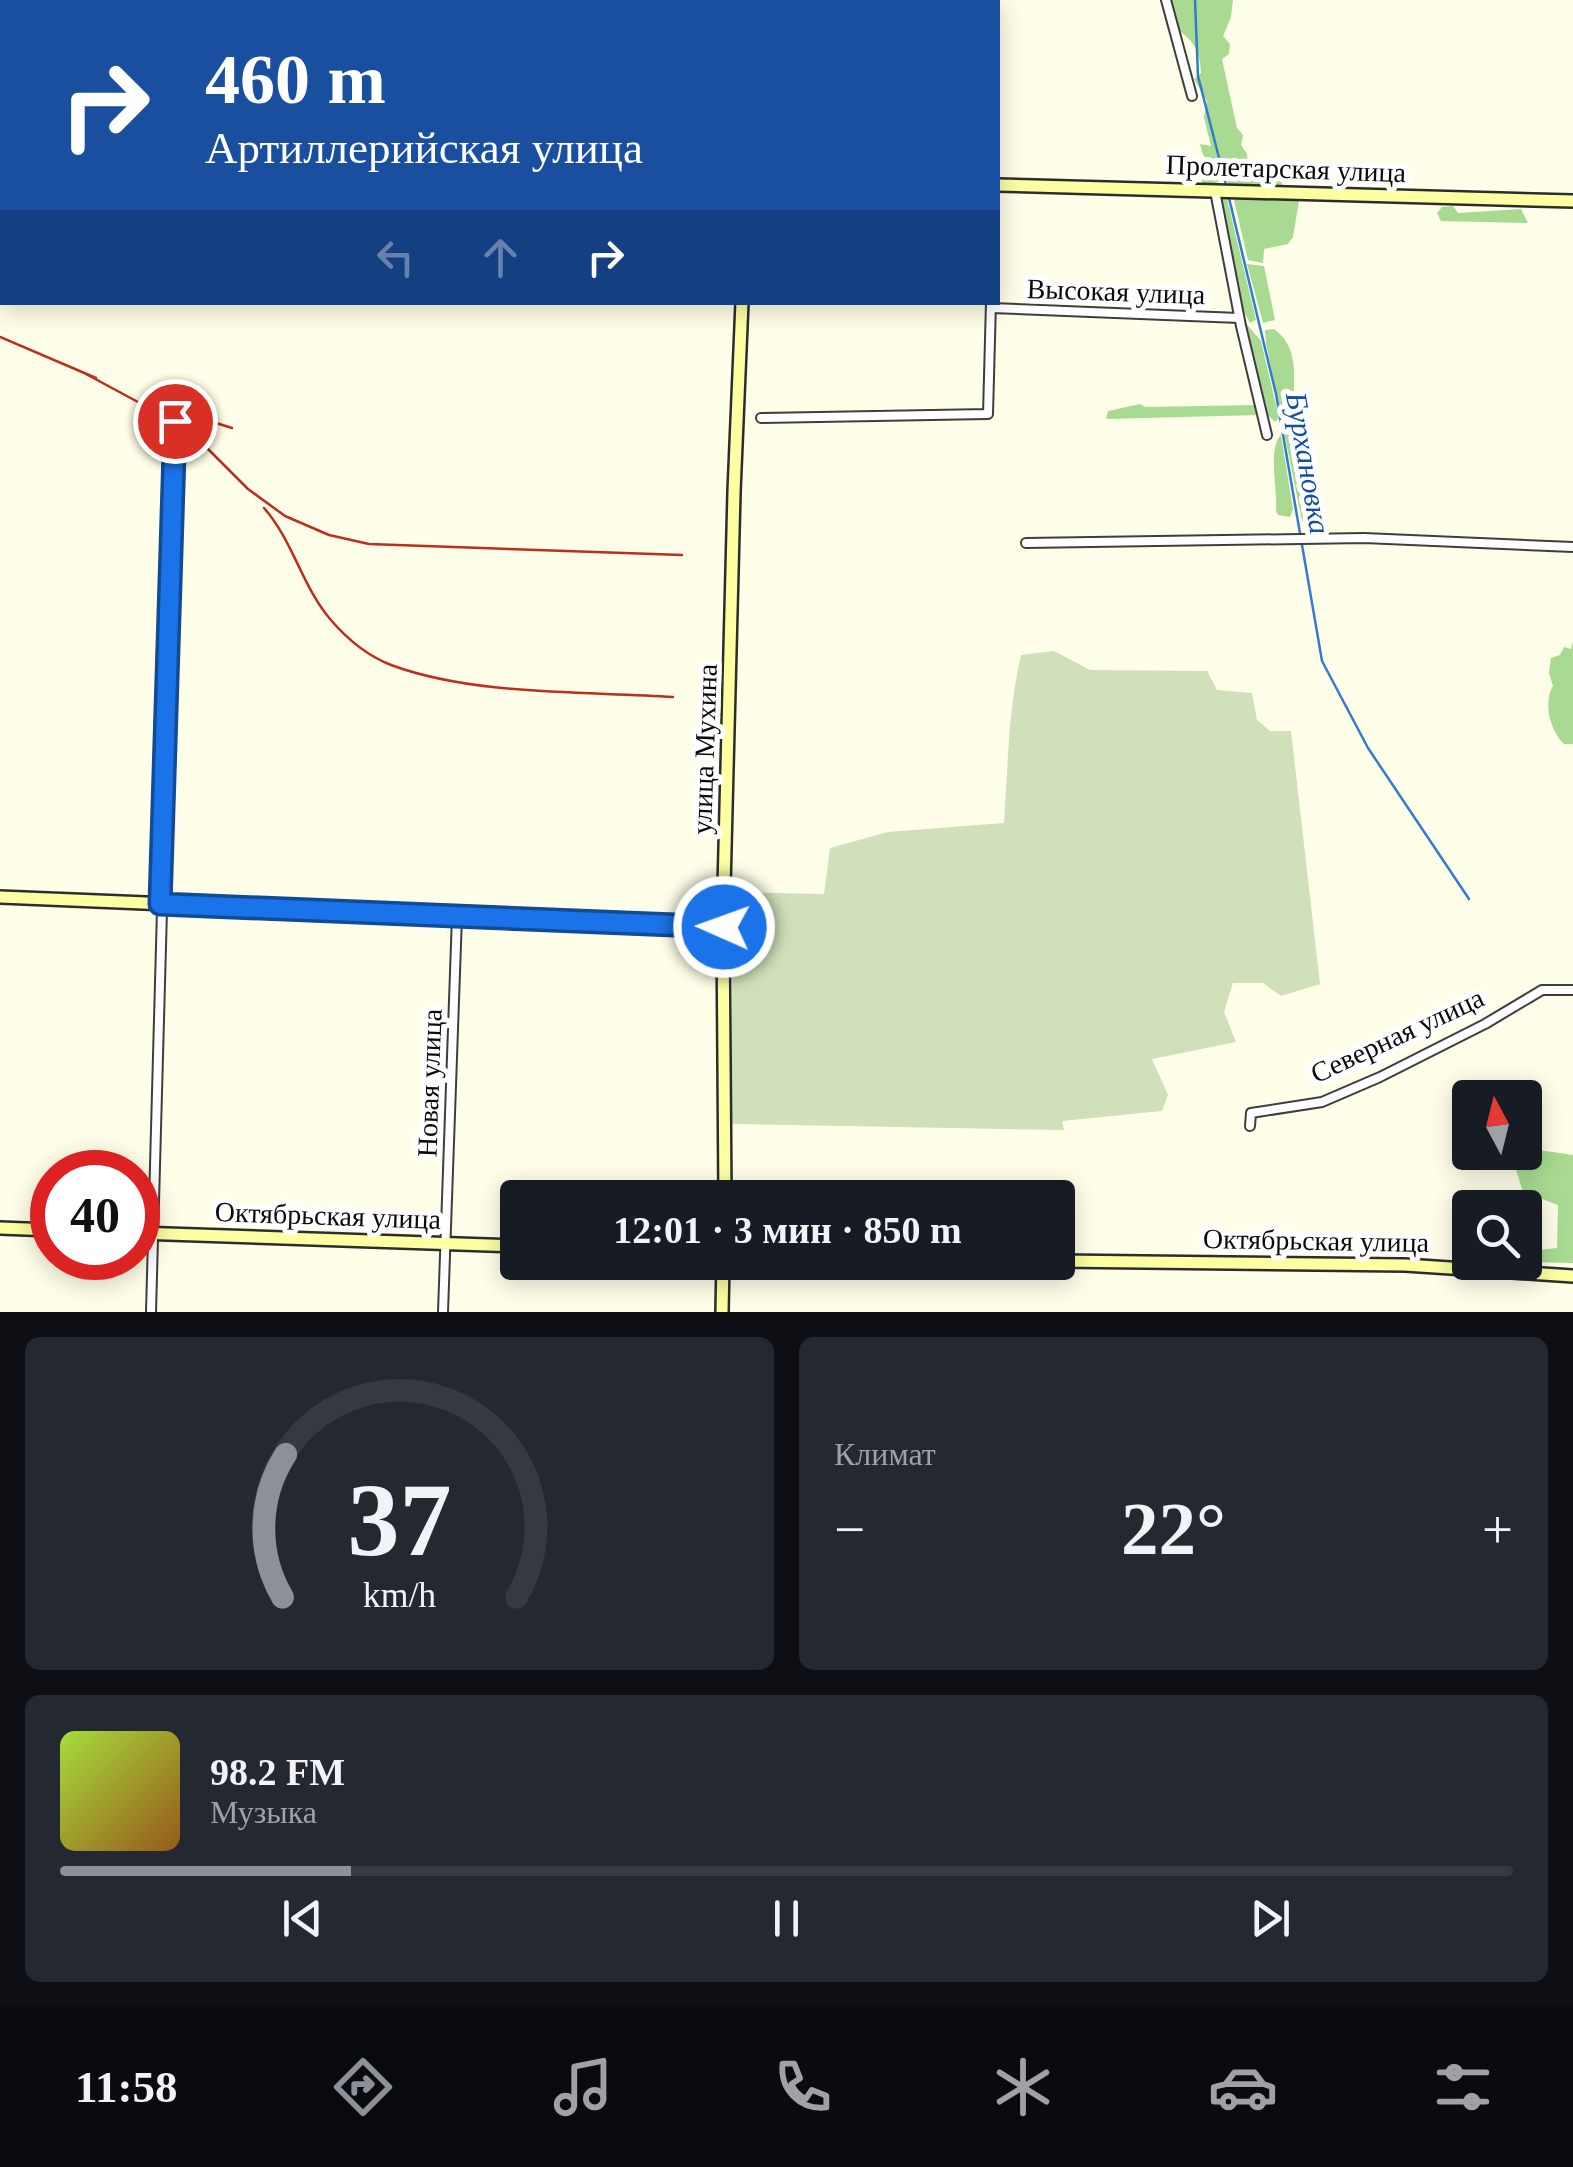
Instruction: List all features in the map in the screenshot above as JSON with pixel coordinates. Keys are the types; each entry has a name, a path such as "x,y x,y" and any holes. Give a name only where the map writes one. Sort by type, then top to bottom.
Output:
{"main road":[{"name":"Пролетарская улица","path":"1000,186 1573,201"},
{"name":"улица Мухина","path":"725,1180 724,927 742,305"},
{"path":"0,897 724,927"},
{"path":"0,1228 30,1229"},
{"name":"Октябрьская улица","path":"160,1234 500,1246"},
{"name":"Октябрьская улица","path":"1075,1261 1405,1265 1573,1276"},
{"path":"722,1312 723,1280"}],"street":[{"path":"1166,0 1192,96"},
{"path":"1224,192 1239,318 1268,436"},
{"path":"761,418 988,414 991,305"},
{"name":"Высокая улица","path":"991,305 1239,318"},
{"path":"154,1150 176,398"},
{"path":"1026,543 1383,538 1573,547"},
{"name":"Новая улица","path":"443,1312 457,916"},
{"name":"Северная улица","path":"1250,1126 1252,1113 1322,1102 1450,1042 1542,990 1573,990"},
{"path":"151,1280 151,1312"}],"green space":[{"path":"1169,0 1233,0 1223,36 1230,44 1229,54 1222,59 1237,128 1243,135 1241,145 1247,154 1248,171 1226,174 1213,186 1202,183 1211,162 1203,155 1200,144 1211,146 1204,118 1207,101 1194,79 1201,73 1199,59 1192,43 1177,29 1178,21"},
{"path":"1275,168 1284,178 1280,191 1228,185 1227,180"},
{"path":"1219,194 1226,194 1256,320 1250,323 1238,301"},
{"path":"1233,196 1291,197 1299,201 1293,237 1288,244 1264,249 1263,263 1248,260"},
{"path":"1453,206 1458,213 1521,209 1528,223 1441,221 1437,213 1442,207"},
{"path":"1247,264 1264,266 1275,320 1263,323"},
{"path":"1244,321 1261,341 1279,418 1275,422 1260,408 1241,328"},
{"path":"1274,329 1283,337 1292,357 1292,417 1311,428 1318,521 1302,521 1266,343 1265,330"},
{"path":"1140,404 1255,405 1259,415 1106,419 1108,411"},
{"path":"1281,435 1293,509 1290,517 1276,511 1274,460"},
{"path":"1573,642 1573,744 1564,744 1550,716 1553,686 1549,673 1551,658 1560,655 1564,647 1571,649"},
{"path":"1054,651 1090,670 1207,671 1217,690 1252,693 1257,720 1270,731 1291,731 1320,984 1281,996 1263,983 1233,983 1224,1012 1236,1042 1152,1059 1168,1095 1162,1111 1062,1121 1064,1130 731,1124 733,892 824,894 830,848 888,832 1004,823 1011,718 1021,655"},
{"path":"1542,1150 1573,1155 1573,1263 1542,1262 1542,1250 1557,1248 1558,1205 1542,1199 1542,1190 1522,1190 1516,1170 1542,1170"}],"waterway":[{"name":"Бурхановка","path":"1195,0 1198,76 1226,185"},
{"name":"Бурхановка","path":"1229,198 1276,394 1322,661 1368,748 1469,899"}],"railway":[{"path":"0,337 96,378"},
{"path":"86,374 188,429 248,489 285,516 329,535 369,544 682,555"},
{"path":"175,410 232,428"},
{"path":"264,508 330,619 358,646 382,661 424,675 494,687 673,697"}],"route":[{"path":"175,421 160,904 724,927"}]}
